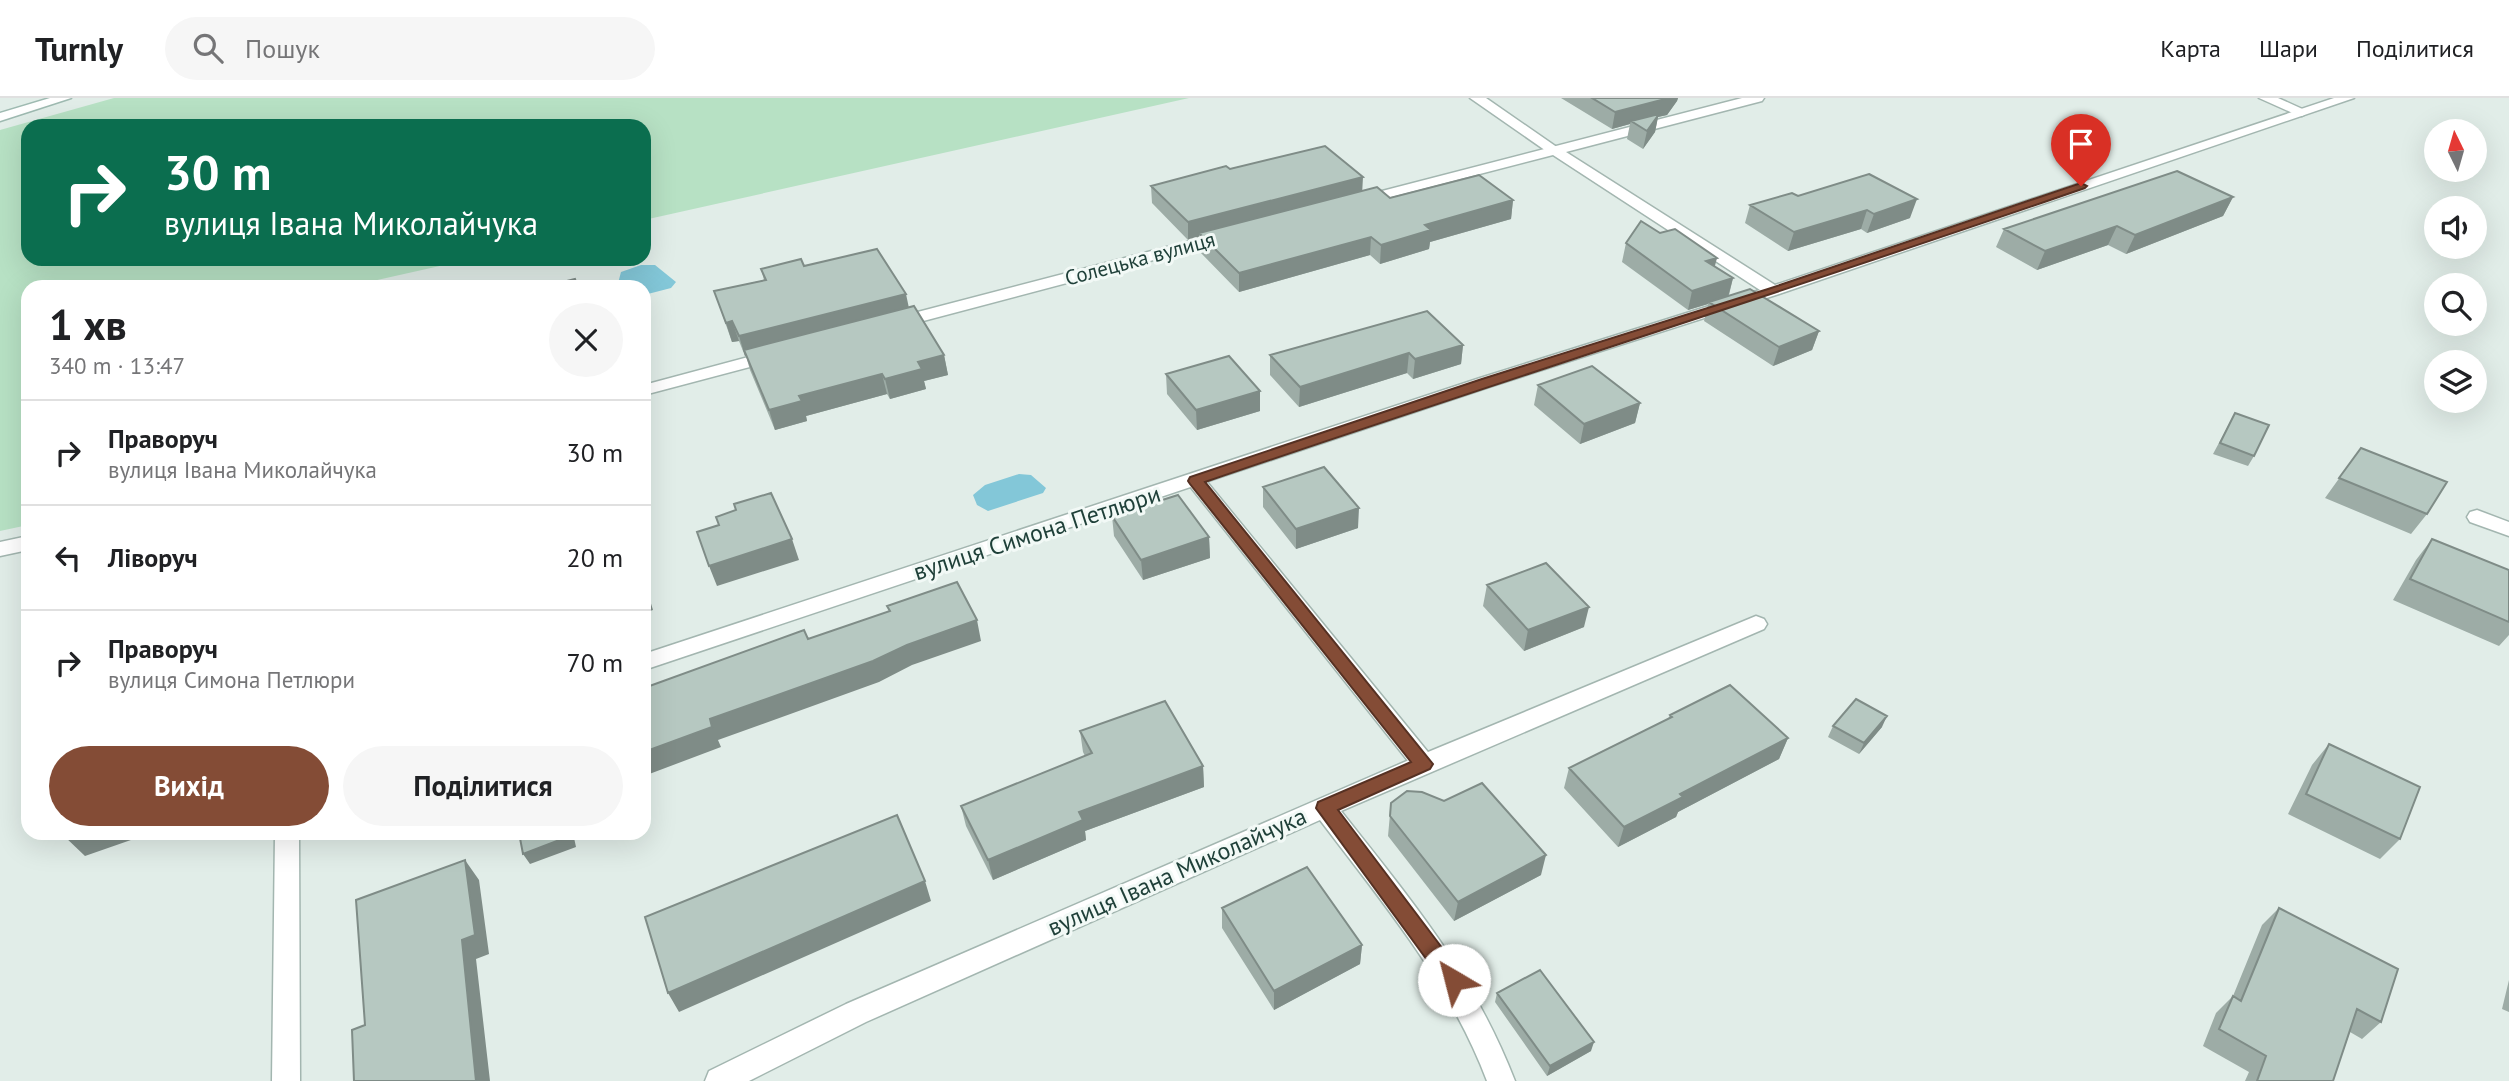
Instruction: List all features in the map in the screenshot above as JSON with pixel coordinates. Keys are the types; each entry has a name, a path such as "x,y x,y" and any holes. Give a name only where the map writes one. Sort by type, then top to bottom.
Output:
{"street":[{"path":"0,107 44,98"},
{"path":"0,117 64,98"},
{"path":"1476,98 1773,291"},
{"path":"1340,206 1757,98"},
{"path":"2266,98 2302,112"},
{"name":"вулиця Симона Петлюри","path":"651,660 1196,481 1486,382 1773,291 2347,98"},
{"name":"Солецька вулиця","path":"872,330 1247,231"},
{"path":"651,388 791,351"},
{"path":"1196,481 1424,764"},
{"path":"2477,517 2509,529"},
{"path":"0,549 21,544"},
{"name":"вулиця Івана Миколайчука","path":"719,1081 856,1013 1424,764 1756,624"},
{"path":"1325,808 1454,980 1493,1055 1501,1081"},
{"path":"286,1081 287,840"}],"green space":[{"path":"114,98 1189,98 651,218 651,119 39,119"},
{"path":"21,124 21,266 440,266 377,280 21,280 21,526 0,531 0,130"}],"water":[{"path":"655,265 676,282 671,288 651,293 651,280 619,280 621,272 638,266"},
{"path":"1019,474 1031,475 1046,488 1043,493 988,511 977,505 973,495 985,485"}],"building":[{"path":"1592,98 1669,98 1615,112"},
{"path":"1659,114 1647,131 1631,121"},
{"path":"1325,146 1363,177 1188,222 1151,186 1226,166 1230,169"},
{"path":"2177,171 2233,197 2135,235 2117,226 2045,251 2004,229"},
{"path":"1869,174 1917,199 1874,214 1867,210 1794,232 1750,205 1792,193 1798,196"},
{"path":"1479,175 1513,200 1425,225 1431,230 1381,245 1371,237 1239,273 1199,233 1377,187 1390,198"},
{"path":"1641,221 1660,233 1675,229 1717,258 1706,261 1733,278 1692,291 1626,243"},
{"path":"877,249 906,294 739,336 732,321 726,323 714,291 766,280 761,269 801,259 804,266"},
{"path":"1750,289 1819,331 1779,347 1709,302"},
{"path":"914,306 944,355 918,362 922,369 885,379 882,374 799,396 802,401 769,410 744,350"},
{"path":"1427,311 1463,345 1415,359 1409,353 1300,387 1270,355"},
{"path":"1229,356 1260,391 1196,410 1166,374"},
{"path":"1592,366 1640,403 1584,424 1538,385"},
{"path":"2235,413 2269,425 2254,456 2220,443"},
{"path":"2361,448 2447,482 2427,514 2339,478"},
{"path":"1324,467 1359,508 1296,529 1263,487"},
{"path":"771,493 792,539 709,566 697,532 719,525 716,517 736,510 734,504"},
{"path":"1178,495 1209,537 1141,560 1112,516"},
{"path":"2432,539 2509,570 2509,622 2410,579"},
{"path":"1546,563 1589,607 1528,630 1487,585"},
{"path":"957,582 977,620 907,645 873,661 710,719 712,727 651,749 651,685 804,630 808,639 890,611 887,606"},
{"path":"1730,685 1788,738 1680,794 1683,797 1624,827 1569,768 1672,717 1670,715"},
{"path":"1856,699 1887,716 1864,743 1833,726"},
{"path":"1165,701 1203,766 1079,812 1083,820 988,860 961,806 1092,753 1080,731"},
{"path":"2329,744 2420,787 2400,839 2306,794"},
{"path":"1482,783 1546,855 1458,902 1390,816 1391,803 1407,791 1422,792 1444,801"},
{"path":"897,815 925,881 668,993 645,917"},
{"path":"520,840 560,840 523,854"},
{"path":"465,860 475,935 462,940 476,1081 354,1081 352,1030 365,1025 356,900"},
{"path":"1307,867 1362,945 1274,991 1222,908"},
{"path":"2279,908 2398,969 2381,1022 2357,1009 2333,1081 2257,1081 2266,1056 2219,1029 2233,996 2241,1001"},
{"path":"1540,970 1594,1042 1550,1066 1497,993"}],"route":[{"path":"1454,980 1325,808 1424,764 1196,481 1486,382 1773,291 2081,186"}]}
